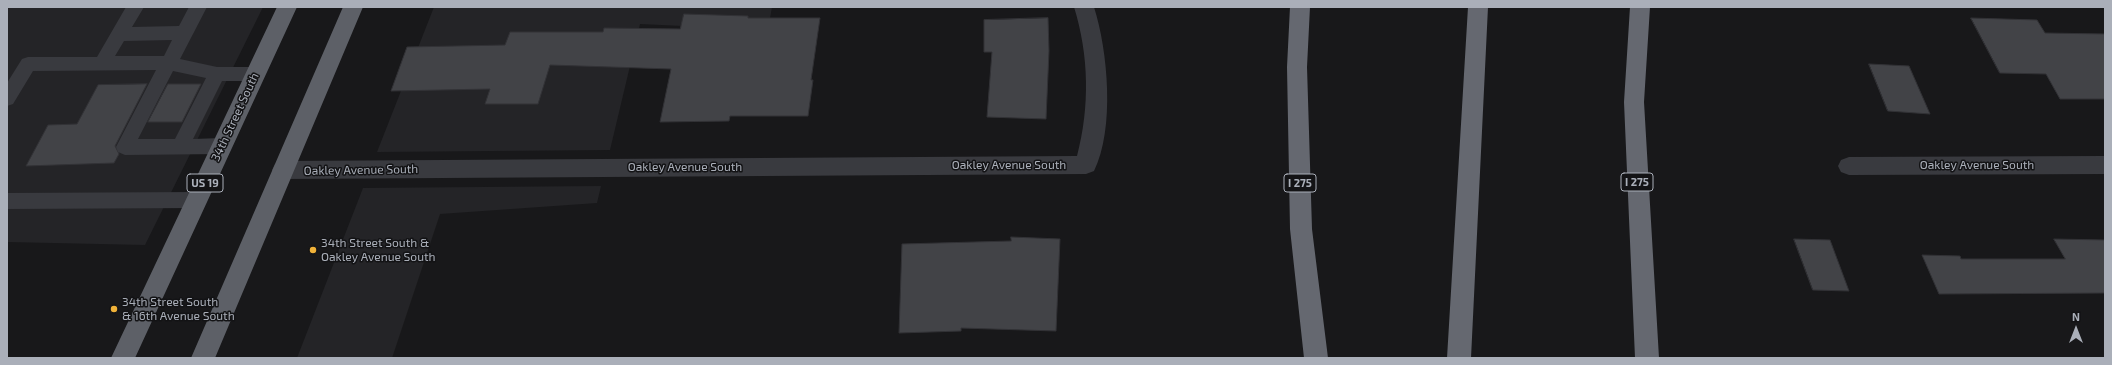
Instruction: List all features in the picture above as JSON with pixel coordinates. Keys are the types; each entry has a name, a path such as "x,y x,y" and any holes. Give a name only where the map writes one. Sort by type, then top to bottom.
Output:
{"highway":[{"name":"34th Street South","path":"123,358 287,7"},
{"path":"203,358 353,7"},
{"name":"I 275","path":"1300,7 1297,67 1301,229 1316,358"},
{"path":"1459,358 1478,7"},
{"name":"I 275","path":"1640,7 1634,102 1647,358"}],"street":[{"name":"Oakley Avenue South","path":"283,170 1086,165 1092,145 1096,104 1094,46 1084,7"},
{"name":"Oakley Avenue South","path":"1849,166 2105,165"}],"lane":[{"path":"102,64 135,7"},
{"path":"198,7 125,147 222,146"},
{"path":"119,34 184,33"},
{"path":"7,99 28,64 168,63 217,74 256,74"},
{"path":"180,147 217,74"},
{"path":"7,201 197,200"}],"shaded area":[{"path":"7,7 263,7 145,245 7,242"},
{"path":"434,7 772,7 768,30 640,24 610,150 377,152"},
{"path":"601,186 597,203 440,214 392,358 297,358 363,188"}],"building":[{"path":"684,14 748,16 748,18 820,18 811,80 813,80 808,116 730,116 729,121 660,122 671,69 550,65 538,104 485,104 490,89 391,91 407,47 505,45 510,32 603,32 604,28 680,29"},
{"path":"1048,18 1049,51 1046,119 987,117 992,52 984,52 984,20"},
{"path":"1971,18 2037,20 2045,33 2105,34 2105,99 2060,99 2046,74 2000,73"},
{"path":"1869,64 1909,66 1930,114 1888,111"},
{"path":"147,84 115,146 119,154 114,163 26,166 48,125 77,124 98,85"},
{"path":"168,84 201,84 182,122 148,122"},
{"path":"1011,237 1060,239 1056,331 961,328 961,331 899,333 902,244 1011,241"},
{"path":"1794,239 1830,240 1849,291 1813,290"},
{"path":"2054,239 2105,240 2105,293 1939,294 1922,255 1960,256 1961,259 2065,259"}],"place":[{"name":"34th Street South & Oakley Avenue South","path":"313,250"},
{"name":"34th Street South & 16th Avenue South","path":"114,309"}]}
